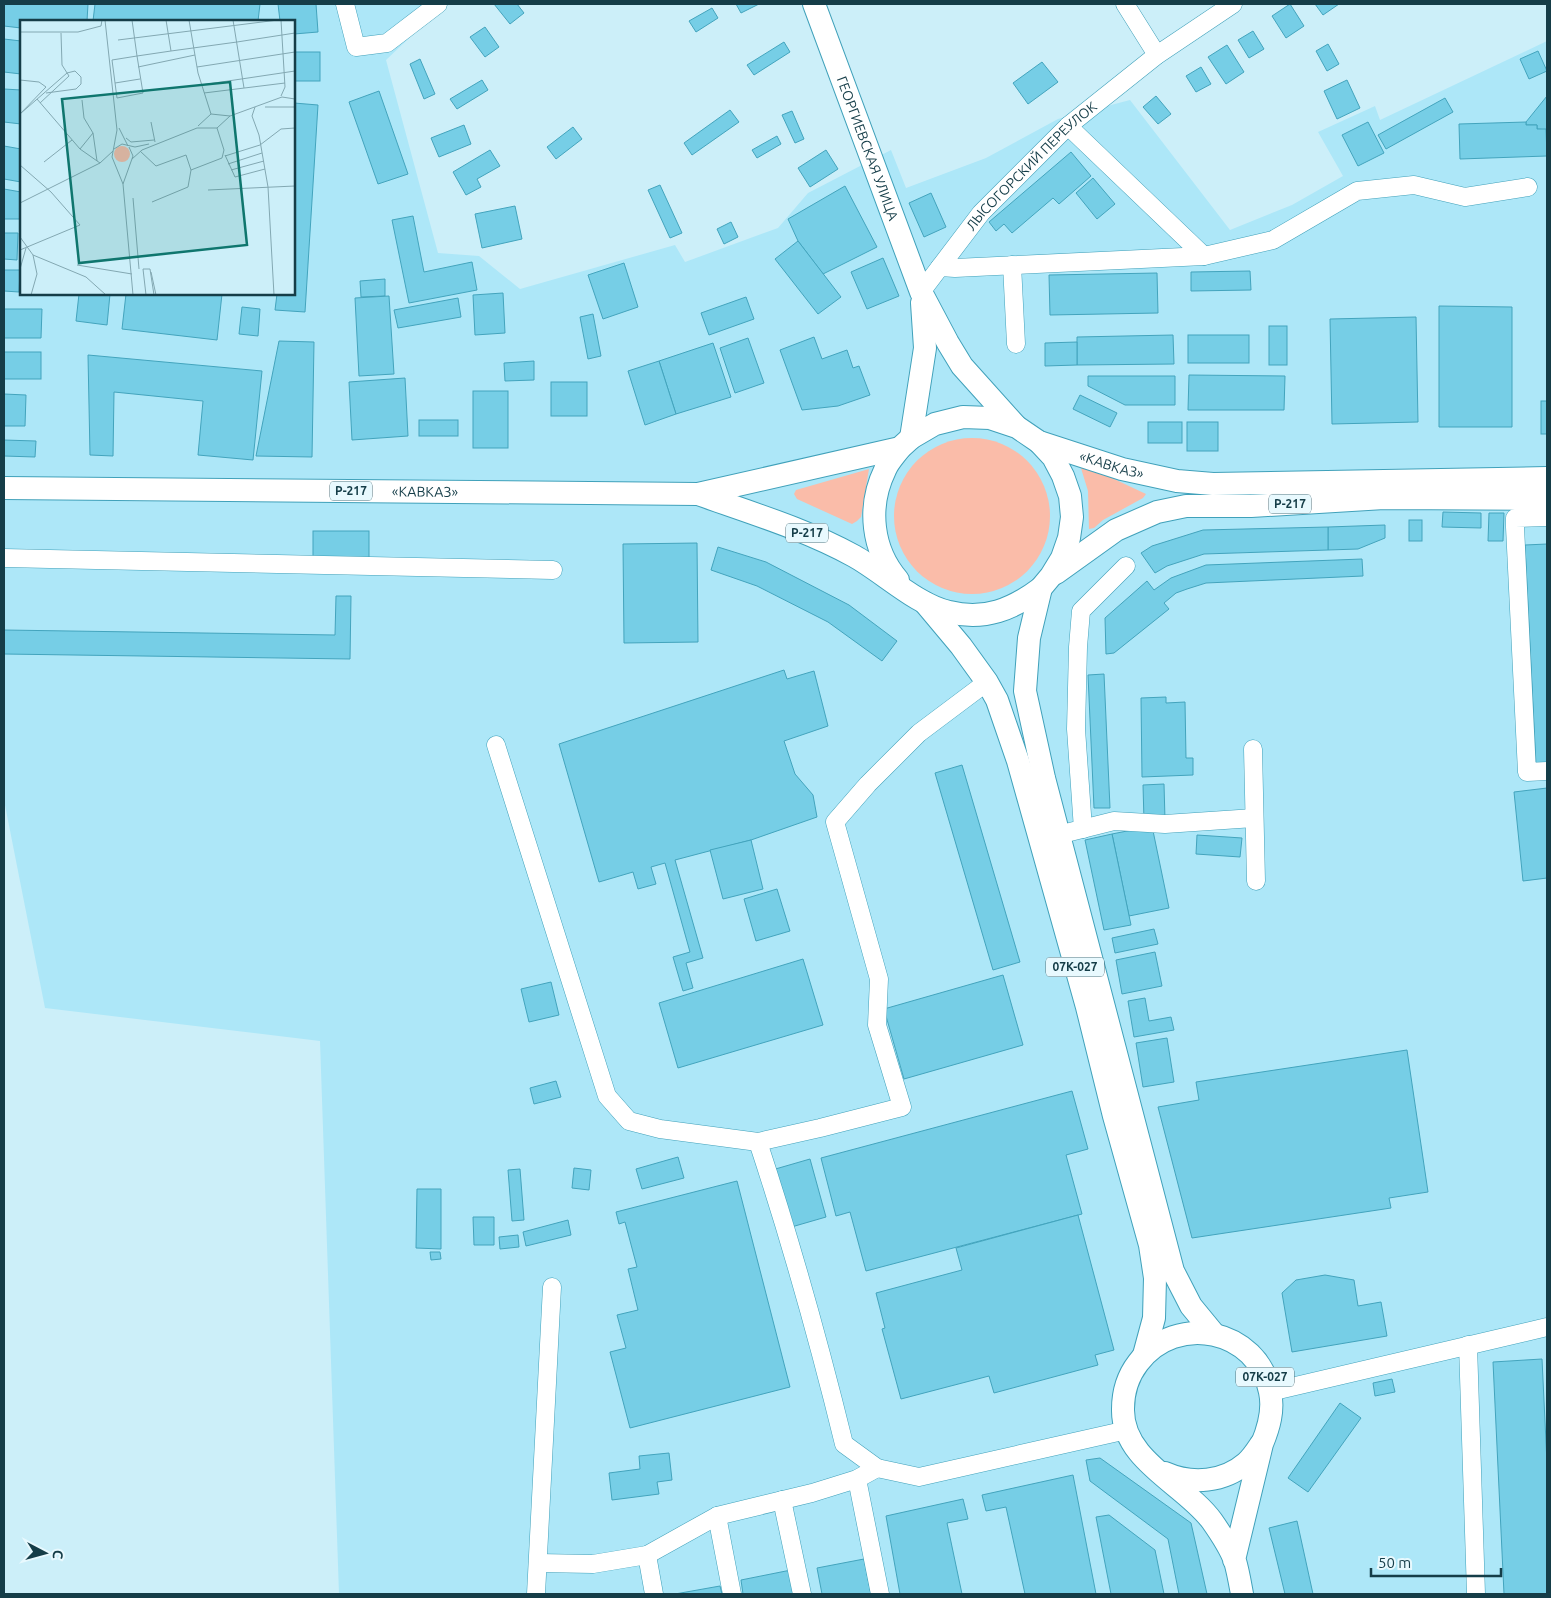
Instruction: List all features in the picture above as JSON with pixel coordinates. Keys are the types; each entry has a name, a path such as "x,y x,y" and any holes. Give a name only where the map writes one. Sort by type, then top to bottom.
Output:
{"main road":[{"name":"ГЕОРГИЕВСКАЯ УЛИЦА","path":"814,4 921,292"},
{"path":"921,292 962,366 1017,427"},
{"path":"907,590 890,571 878,547 873,520 876,494 885,469 906,443 925,348 921,292"},
{"name":"«КАВКАЗ»","path":"4,488 698,494 906,443 935,424 963,417 990,418 1017,427 1038,442 1122,468 1178,481 1204,483 1547,478"},
{"path":"1038,442 1052,457 1063,476 1070,496 1072,517 1067,545 1062,558 1046,582"},
{"name":"«КАВКАЗ»","path":"698,494 806,532 855,557 907,590 925,604 948,612 973,615 998,612 1021,603 1116,530 1157,512 1186,506 1251,506 1384,498 1547,499"},
{"name":"07К-027","path":"1046,582 1029,638 1025,691 1058,835 1173,1271 1191,1306 1214,1334 1230,1340 1244,1349 1256,1361 1265,1376 1270,1392 1272,1410 1269,1427 1262,1444 1234,1560"},
{"name":"07К-027","path":"925,604 961,646 987,682 997,700 1018,761 1087,1007 1114,1116 1150,1245 1155,1278 1154,1318 1144,1354 1132,1371 1125,1390 1123,1410 1127,1430 1134,1445 1144,1458 1191,1498 1212,1521 1234,1560 1242,1594"},
{"path":"1144,1354 1159,1343 1176,1335 1195,1332 1214,1334"},
{"path":"1156,1469 1178,1479 1202,1481 1226,1475 1247,1462 1262,1444"}],"street":[{"path":"344,4 356,48 386,43 438,4"},
{"path":"1126,4 1157,55"},
{"name":"ЛЫСОГОРСКИЙ ПЕРЕУЛОК","path":"921,292 981,213 1068,126 1157,55 1233,4"},
{"path":"1068,126 1204,256"},
{"path":"940,267 1204,256 1273,240 1357,191 1414,185 1464,197 1528,187"},
{"path":"1012,265 1016,344"},
{"path":"1547,517 1515,518 1527,772 1547,771"},
{"path":"4,558 553,570"},
{"path":"1083,829 1076,730 1078,646 1081,612 1126,566"},
{"path":"496,745 607,1096 629,1121 660,1129 758,1142 902,1107 877,1025 879,979 834,822 868,784 919,734 987,682"},
{"path":"1253,748 1256,881"},
{"path":"1058,835 1114,821 1165,824 1254,818"},
{"path":"758,1142 790,1244 844,1444 877,1468 919,1477 1127,1430"},
{"path":"536,1594 552,1287"},
{"path":"1270,1392 1547,1327"},
{"path":"1468,1345 1476,1594"},
{"path":"538,1563 593,1564 648,1554 717,1516 857,1479 877,1468"},
{"path":"857,1479 880,1594"},
{"path":"782,1500 802,1594"},
{"path":"717,1516 732,1594"},
{"path":"648,1554 654,1594"}],"shaded area":[{"path":"4,4 445,4 386,60 438,253 479,256 520,289 675,245 685,262 778,228 808,193 891,150 906,188 986,158 1058,119 1130,100 1230,230 1292,205 1343,176 1318,132 1375,106 1380,120 1547,41 1547,1594 339,1594 320,1041 45,1008 4,800"},
{"path":"964,438 980,438 995,441 1009,447 1027,461 1041,479 1047,493 1050,516 1047,539 1041,553 1027,571 1009,585 995,591 980,594 964,594 949,591 935,585 917,571 907,559 897,539 894,524 894,508 897,493 903,479 917,461 929,451 949,441"},
{"path":"1080,465 1146,494 1143,498 1103,520 1094,528 1089,529 1088,491"},
{"path":"869,469 861,517 852,524 797,499 794,494 796,490"}],"building":[{"path":"4,4 88,4 87,20 20,20 20,28 4,26"},
{"path":"95,4 260,4 258,20 93,20"},
{"path":"278,4 316,4 318,32 295,34 295,20 280,20"},
{"path":"494,4 517,4 524,13 510,24"},
{"path":"736,4 759,4 741,13"},
{"path":"1290,4 1304,26 1286,38 1272,16"},
{"path":"1315,4 1339,4 1323,15"},
{"path":"712,8 718,18 696,32 689,21"},
{"path":"485,27 499,47 485,57 470,37"},
{"path":"1253,31 1264,49 1249,58 1238,40"},
{"path":"4,39 20,41 20,74 4,72"},
{"path":"784,42 790,52 754,75 747,65"},
{"path":"1328,44 1339,64 1327,71 1316,51"},
{"path":"1227,45 1244,72 1226,84 1208,57"},
{"path":"1538,51 1547,71 1529,79 1520,59"},
{"path":"295,52 320,52 320,81 295,81"},
{"path":"420,59 435,94 424,99 410,64"},
{"path":"1042,62 1058,82 1028,104 1013,83"},
{"path":"1201,67 1211,84 1196,92 1186,76"},
{"path":"482,80 488,90 457,109 450,99"},
{"path":"1347,80 1360,108 1337,119 1324,91"},
{"path":"4,89 20,90 20,124 4,122"},
{"path":"379,91 408,174 378,184 349,102"},
{"path":"1156,96 1171,114 1158,124 1143,107"},
{"path":"1547,96 1547,130 1537,129 1537,125 1526,125 1526,122"},
{"path":"1445,98 1453,112 1386,149 1378,135"},
{"path":"295,103 318,105 305,312 275,310 277,295 295,295"},
{"path":"730,110 739,122 692,155 684,143"},
{"path":"792,111 804,139 795,143 782,115"},
{"path":"1368,122 1384,153 1358,166 1342,135"},
{"path":"1526,122 1526,125 1537,125 1537,129 1546,129 1547,156 1460,159 1459,124"},
{"path":"464,125 471,144 439,157 431,138"},
{"path":"573,127 582,139 556,159 547,147"},
{"path":"777,136 781,144 757,158 752,150"},
{"path":"4,146 20,149 20,182 4,179"},
{"path":"490,150 500,166 477,179 481,187 466,195 453,172"},
{"path":"826,150 838,169 810,187 798,168"},
{"path":"1071,152 1091,176 1059,204 1053,198 1012,233 1004,224 996,231 989,222"},
{"path":"1093,178 1115,204 1097,219 1076,193"},
{"path":"660,185 682,233 670,238 648,190"},
{"path":"845,186 877,247 823,274 798,241 788,219"},
{"path":"4,189 20,192 20,219 4,219"},
{"path":"931,193 946,227 924,237 909,203"},
{"path":"515,206 522,239 482,248 475,214"},
{"path":"413,216 424,272 472,262 477,290 409,303 392,220"},
{"path":"731,222 738,237 724,244 717,229"},
{"path":"4,233 18,233 17,260 4,259"},
{"path":"798,241 841,297 818,314 775,259"},
{"path":"883,258 899,296 867,309 851,272"},
{"path":"624,263 638,307 603,319 588,275"},
{"path":"4,270 20,270 19,292 4,291"},
{"path":"1250,271 1251,290 1191,291 1191,272"},
{"path":"1157,273 1158,313 1050,315 1049,275"},
{"path":"385,279 385,296 361,297 360,281"},
{"path":"503,293 505,333 475,335 473,295"},
{"path":"79,295 110,295 107,325 76,321"},
{"path":"126,295 222,295 217,340 122,329"},
{"path":"389,296 394,374 359,376 355,298"},
{"path":"746,297 754,319 709,335 701,313"},
{"path":"458,298 461,317 398,328 394,310"},
{"path":"1439,306 1512,307 1512,427 1439,427"},
{"path":"242,307 260,309 258,336 239,334"},
{"path":"4,309 42,309 41,338 4,338"},
{"path":"593,314 601,356 588,359 580,317"},
{"path":"1416,317 1418,422 1332,424 1330,319"},
{"path":"1269,326 1287,326 1287,365 1269,365"},
{"path":"1173,335 1174,364 1077,365 1077,337"},
{"path":"1188,335 1249,335 1249,363 1188,363"},
{"path":"814,337 822,359 847,350 853,368 859,366 870,395 838,406 802,410 780,350"},
{"path":"748,338 764,383 735,393 720,348"},
{"path":"279,341 314,342 312,457 256,456"},
{"path":"1077,342 1077,365 1045,366 1045,343"},
{"path":"713,343 731,397 676,414 659,361"},
{"path":"4,352 41,352 41,379 4,379"},
{"path":"88,355 262,371 253,460 198,455 203,401 114,392 113,456 90,455"},
{"path":"534,361 534,380 505,381 504,363"},
{"path":"659,361 676,414 645,425 628,371"},
{"path":"1189,375 1285,376 1284,410 1188,410"},
{"path":"1088,376 1175,376 1175,405 1125,405 1088,386"},
{"path":"405,378 408,436 352,440 349,382"},
{"path":"551,382 587,382 587,416 551,416"},
{"path":"473,391 508,391 508,448 473,448"},
{"path":"4,394 26,395 25,426 4,426"},
{"path":"1080,395 1117,413 1110,427 1073,409"},
{"path":"1541,401 1547,401 1547,434 1541,434"},
{"path":"419,420 458,420 458,436 419,436"},
{"path":"1148,422 1182,422 1182,443 1148,443"},
{"path":"1187,422 1218,422 1218,451 1187,451"},
{"path":"4,440 36,441 35,457 4,456"},
{"path":"1443,512 1481,513 1481,528 1442,527"},
{"path":"1489,513 1504,513 1503,541 1488,541"},
{"path":"1409,520 1422,520 1422,541 1409,541"},
{"path":"1385,525 1385,538 1358,549 1328,550 1328,527"},
{"path":"1328,527 1328,550 1204,554 1167,566 1155,573 1141,553 1152,546 1203,530"},
{"path":"313,531 369,531 369,560 313,560"},
{"path":"697,543 698,642 624,643 623,544"},
{"path":"1547,544 1547,765 1536,765 1525,545"},
{"path":"718,547 766,562 849,605 897,641 882,661 828,622 757,586 711,570"},
{"path":"1362,559 1363,576 1206,583 1176,593 1164,603 1169,609 1114,653 1106,654 1105,618 1147,581 1154,590 1171,578 1206,565"},
{"path":"336,596 351,596 350,659 4,654 4,630 335,635"},
{"path":"784,670 787,679 814,671 828,726 784,741 795,774 813,795 817,817 751,840 675,860 703,958 686,963 693,988 683,991 673,957 690,952 665,863 651,867 656,884 638,889 633,872 599,882 559,744"},
{"path":"1104,674 1110,808 1094,808 1088,675"},
{"path":"1166,697 1166,703 1185,702 1186,758 1193,758 1193,775 1142,777 1141,698"},
{"path":"962,765 1020,962 993,970 935,773"},
{"path":"1164,784 1165,820 1144,821 1143,785"},
{"path":"1547,788 1547,878 1523,881 1514,792"},
{"path":"1152,826 1169,908 1129,916 1112,834"},
{"path":"1112,834 1131,925 1104,930 1085,840"},
{"path":"1197,835 1242,838 1240,857 1196,854"},
{"path":"751,840 763,889 723,899 710,850"},
{"path":"777,889 790,931 756,941 744,899"},
{"path":"1154,929 1158,944 1115,953 1112,938"},
{"path":"1155,952 1162,986 1122,994 1116,960"},
{"path":"803,959 823,1025 678,1068 659,1003"},
{"path":"1003,975 1023,1045 904,1079 884,1009"},
{"path":"551,982 559,1015 529,1022 521,989"},
{"path":"1145,998 1149,1021 1171,1017 1174,1030 1134,1037 1128,1001"},
{"path":"1167,1038 1174,1082 1143,1087 1136,1043"},
{"path":"1407,1050 1428,1192 1389,1198 1391,1208 1192,1238 1158,1107 1199,1100 1196,1082"},
{"path":"556,1081 561,1097 534,1104 530,1088"},
{"path":"1072,1091 1088,1149 1066,1155 1082,1214 866,1271 850,1212 836,1216 821,1158"},
{"path":"678,1157 684,1178 642,1189 636,1169"},
{"path":"810,1159 826,1217 788,1228 772,1170"},
{"path":"574,1168 591,1170 589,1190 572,1188"},
{"path":"520,1169 524,1220 512,1221 508,1170"},
{"path":"737,1181 790,1387 630,1428 610,1352 626,1348 617,1315 638,1310 628,1269 637,1267 625,1222 619,1224 616,1212"},
{"path":"417,1189 441,1189 441,1249 416,1248"},
{"path":"1078,1215 1114,1350 1095,1355 1098,1365 994,1393 989,1376 901,1399 882,1329 885,1328 876,1293 962,1270 956,1248"},
{"path":"473,1217 494,1217 494,1245 474,1245"},
{"path":"568,1220 571,1235 526,1246 523,1232"},
{"path":"518,1235 519,1247 500,1249 499,1237"},
{"path":"430,1252 440,1252 441,1259 431,1260"},
{"path":"1325,1275 1354,1280 1358,1306 1381,1302 1387,1336 1292,1352 1282,1293 1296,1280"},
{"path":"1542,1359 1547,1463 1547,1594 1504,1594 1493,1362"},
{"path":"1392,1379 1395,1392 1375,1396 1373,1383"},
{"path":"1340,1403 1361,1418 1308,1492 1288,1478"},
{"path":"669,1453 672,1480 657,1482 659,1494 612,1500 609,1473 640,1469 639,1456"},
{"path":"1100,1458 1191,1523 1207,1594 1179,1594 1168,1539 1090,1481 1086,1460"},
{"path":"1073,1475 1096,1594 1025,1594 1006,1507 986,1511 982,1495"},
{"path":"963,1499 968,1519 947,1523 962,1594 900,1594 886,1516"},
{"path":"1109,1515 1155,1550 1164,1594 1111,1594 1096,1517"},
{"path":"1297,1521 1313,1594 1285,1594 1269,1528"},
{"path":"864,1559 871,1594 822,1594 817,1568"},
{"path":"791,1570 796,1594 743,1594 741,1580"},
{"path":"720,1586 722,1594 675,1594"}]}
